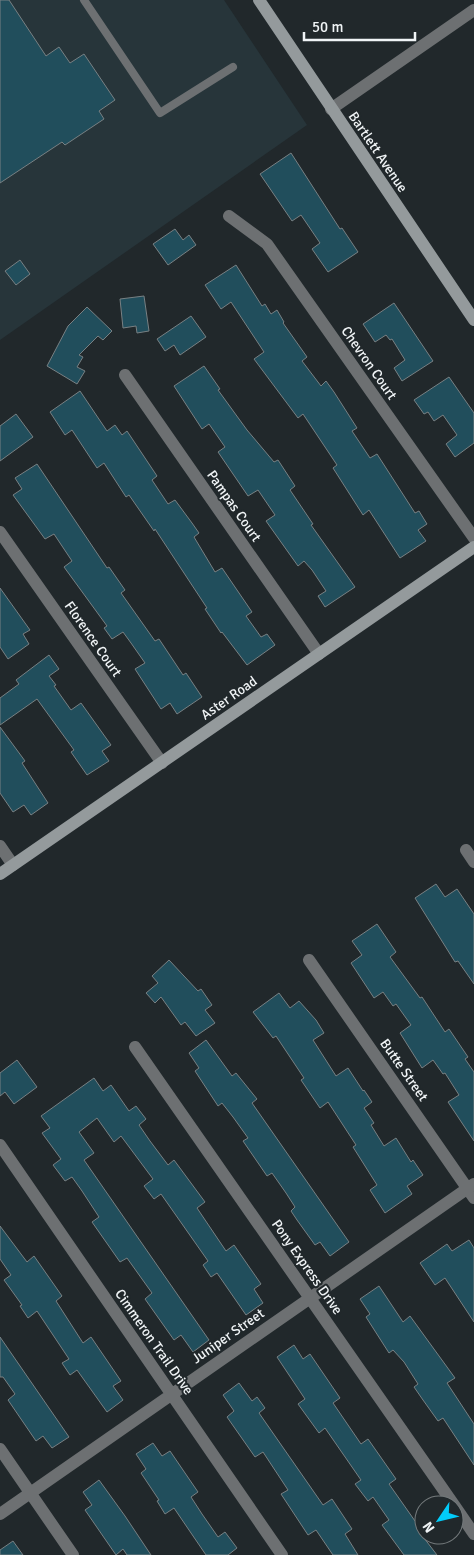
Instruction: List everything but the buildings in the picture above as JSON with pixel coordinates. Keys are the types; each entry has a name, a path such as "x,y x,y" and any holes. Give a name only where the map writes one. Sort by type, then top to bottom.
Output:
{"main road":[{"name":"Bartlett Avenue","path":"259,0 474,320"},
{"name":"Aster Road","path":"0,874 474,547"}],"street":[{"path":"331,109 474,10"},
{"name":"Chevron Court","path":"229,216 267,244 474,538"},
{"name":"Pampas Court","path":"125,375 319,654"},
{"name":"Florence Court","path":"0,532 162,763"},
{"path":"0,846 13,865"},
{"path":"466,850 474,862"},
{"name":"Butte Street","path":"309,960 472,1190"},
{"name":"Pony Express Drive","path":"135,1047 447,1495"},
{"name":"Cimmeron Trail Drive","path":"0,1145 282,1555"},
{"name":"Juniper Street","path":"0,1514 310,1298 472,1190"},
{"path":"0,1450 73,1555"},
{"name":"Pony Express Drive","path":"464,1520 474,1534"}],"lane":[{"path":"84,0 160,113 233,66"}],"shaded area":[{"path":"0,0 224,0 307,125 0,340"}]}
